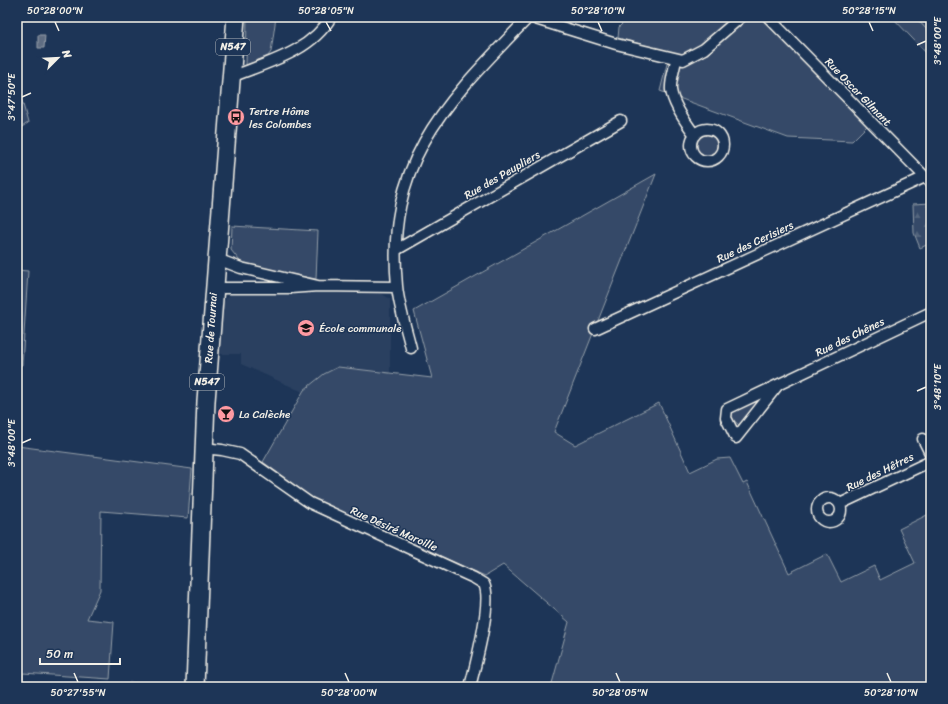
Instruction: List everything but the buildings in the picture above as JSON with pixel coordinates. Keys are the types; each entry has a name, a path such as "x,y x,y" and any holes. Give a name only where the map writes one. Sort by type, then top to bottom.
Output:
{"main road":[{"name":"Rue de Tournai","path":"195,687 203,448 214,288 236,17"}],"street":[{"path":"231,77 305,45 322,30 331,17"},
{"path":"411,348 397,287 396,250 398,222 413,161 423,143 456,94 529,17 683,60 704,49 741,17"},
{"name":"Rue Oscar Gilmant","path":"768,17 928,180"},
{"path":"672,58 671,88 673,97 683,118 695,135"},
{"name":"Rue des Peupliers","path":"396,250 621,121"},
{"name":"Rue des Cerisiers","path":"595,329 928,180"},
{"path":"217,259 241,268 318,286"},
{"path":"214,288 290,288 318,286 397,287"},
{"name":"Rue des Chênes","path":"778,385 736,438 726,418 727,409 931,312"},
{"path":"923,440 931,455"},
{"name":"Rue Désiré Maroille","path":"203,448 240,454 310,503 474,578 484,584 488,596 485,618 470,687"},
{"name":"Rue des Hêtres","path":"840,504 931,461"}],"shaded area":[{"path":"38,35 45,35 44,48 38,48"},
{"name":"École communale","path":"319,291 382,294 390,299 390,373 338,367 303,392 241,364 241,354 219,354 223,302 230,295 302,295"},
{"path":"129,681 158,687 129,687"}],"green space":[{"path":"247,17 276,17 271,52 268,56 246,65"},
{"path":"629,17 760,17 867,126 852,141 788,138 660,91 670,52 618,38 619,27"},
{"path":"892,17 915,17 931,34 931,58"},
{"path":"915,17 931,17 931,34"},
{"path":"17,82 28,123 17,130"},
{"path":"708,133 717,137 721,146 717,155 708,159 699,155 695,146 699,137"},
{"path":"656,174 554,432 575,445 659,403 690,472 717,459 730,458 743,484 747,482 789,573 827,554 841,582 874,566 880,580 915,563 899,529 931,513 931,687 551,687 569,622 503,565 485,576 312,498 263,462 304,390 324,374 338,367 432,378 414,311"},
{"path":"931,203 931,243 920,248 914,233 913,204"},
{"path":"232,226 318,231 316,279 243,265 231,250"},
{"path":"17,270 28,271 22,365 17,365"},
{"path":"762,398 744,421 739,425 732,419 731,414 734,411"},
{"path":"17,446 192,469 188,518 101,511 100,590 87,619 114,622 110,679 23,673 23,687 17,687"}],"place":[{"name":"Tertre Hôme les Colombes","path":"236,117"},
{"name":"École communale","path":"306,328"},
{"name":"La Calèche","path":"226,414"}]}
